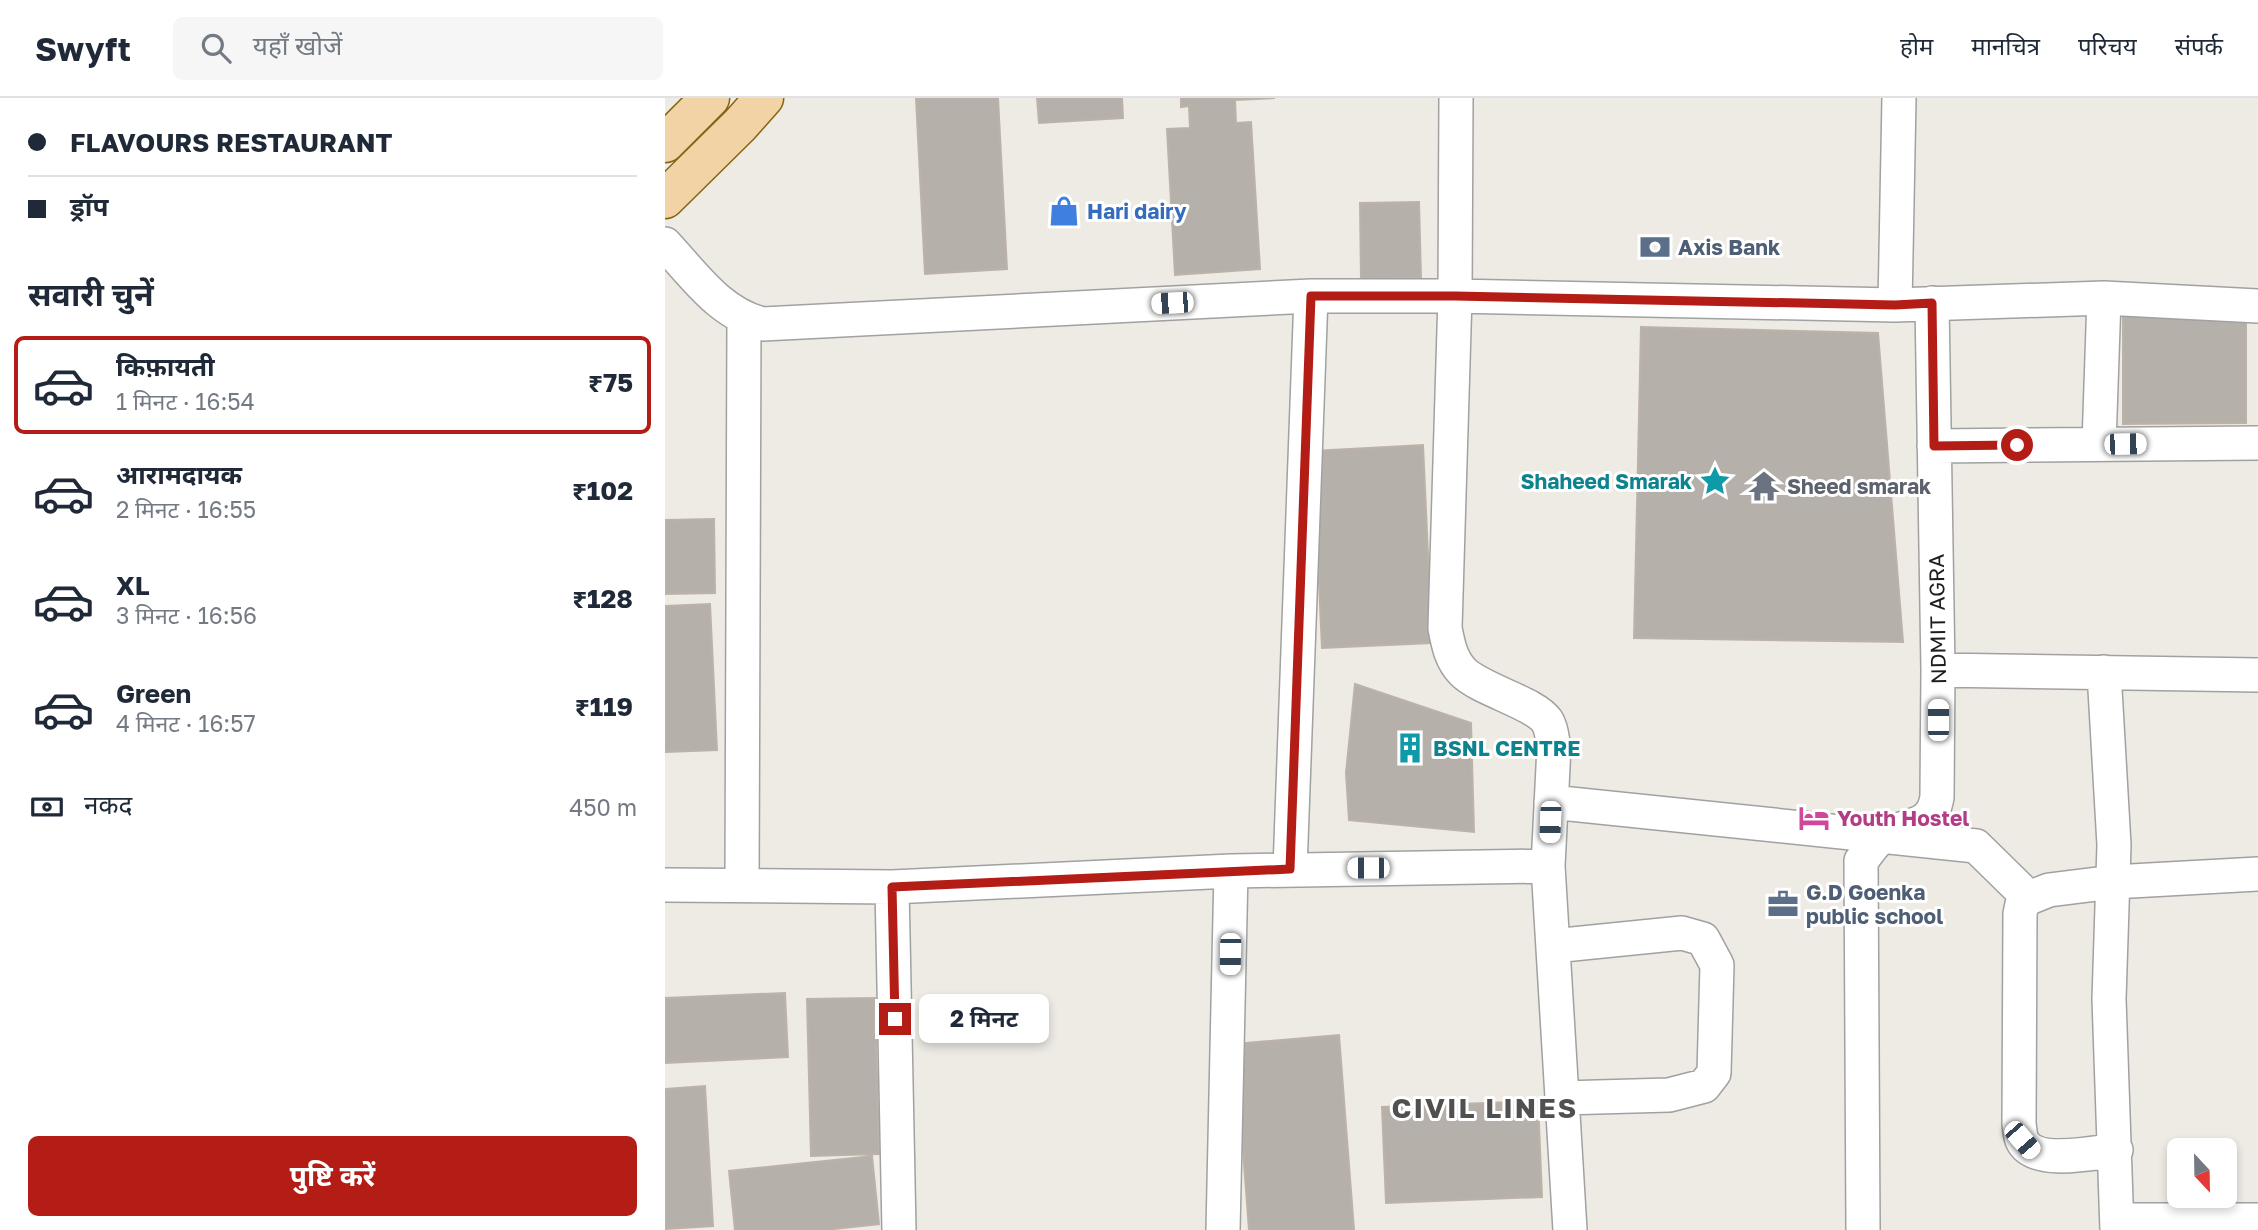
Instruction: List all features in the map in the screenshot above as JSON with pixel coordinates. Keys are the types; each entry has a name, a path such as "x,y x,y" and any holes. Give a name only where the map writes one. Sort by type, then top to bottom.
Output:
{"main road":[{"path":"665,143 710,98"},
{"path":"669,185 740,125 764,98"}],"street":[{"path":"1456,98 1455,296 1445,628 1450,653 1463,673 1535,712 1546,720 1551,732 1554,747 1548,866 1570,1230"},
{"path":"1895,305 1899,98"},
{"path":"665,244 725,307 744,319 763,324 1311,296 1455,296 1895,305 2104,298 2258,306"},
{"path":"1290,869 1311,296"},
{"path":"2099,444 2104,298"},
{"name":"NDMIT AGRA","path":"1882,836 1915,825 1935,809 1937,797 1938,670 1932,303"},
{"path":"742,886 744,319"},
{"path":"1934,446 2258,443"},
{"path":"1938,670 2258,675"},
{"path":"2104,672 2114,845 2109,999 2117,1225 2258,1220"},
{"path":"1551,802 1976,846 2029,898"},
{"path":"1863,1230 1861,862 1882,836"},
{"path":"665,886 892,887 1290,869 1548,866"},
{"path":"1223,1230 1231,871"},
{"path":"2116,1150 2049,1157 2031,1151 2022,1140 2019,1124 2022,904 2029,898 2049,890 2113,882 2258,874"},
{"path":"892,887 899,1230"},
{"path":"1553,946 1682,933 1703,939 1717,965 1714,1073 1704,1086 1669,1095 1562,1098"}],"building":[{"path":"916,98 998,98 1007,269 925,274"},
{"path":"1037,98 1122,98 1123,118 1039,123"},
{"path":"1181,98 1275,98 1235,100 1236,123 1251,122 1260,269 1175,275 1167,129 1190,128 1189,106 1181,107"},
{"path":"1419,202 1421,278 1361,279 1360,203"},
{"path":"2246,306 2246,423 2123,424 2123,307"},
{"name":"Sheed smarak","path":"1641,327 1878,333 1903,642 1634,638"},
{"path":"1423,445 1432,643 1322,648 1313,451"},
{"path":"714,519 715,593 665,594 665,520"},
{"path":"710,604 717,750 665,752 665,606"},
{"name":"BSNL CENTRE","path":"1355,684 1471,723 1474,832 1349,820 1346,773"},
{"path":"785,993 788,1057 665,1063 665,998"},
{"path":"875,998 879,1154 811,1156 807,999"},
{"path":"1339,1035 1354,1230 1249,1230 1235,1044"},
{"path":"705,1086 713,1226 665,1229 665,1089"},
{"path":"1538,1101 1542,1197 1386,1203 1382,1107"},
{"path":"872,1156 879,1224 825,1230 735,1230 729,1171"}],"place":[{"name":"Hari dairy","path":"1064,211"},
{"name":"Axis Bank","path":"1655,247"},
{"name":"Shaheed Smarak","path":"1715,481"},
{"name":"Sheed smarak","path":"1764,486"},
{"name":"BSNL CENTRE","path":"1410,748"},
{"name":"Youth Hostel","path":"1814,818"},
{"name":"G.D Goenka public school","path":"1783,904"}],"district":[{"name":"CIVIL LINES","path":"1485,1107"}],"route":[{"path":"895,1019 892,887 1290,869 1311,296 1455,296 1895,305 1932,303 1934,446 2017,445"}]}
